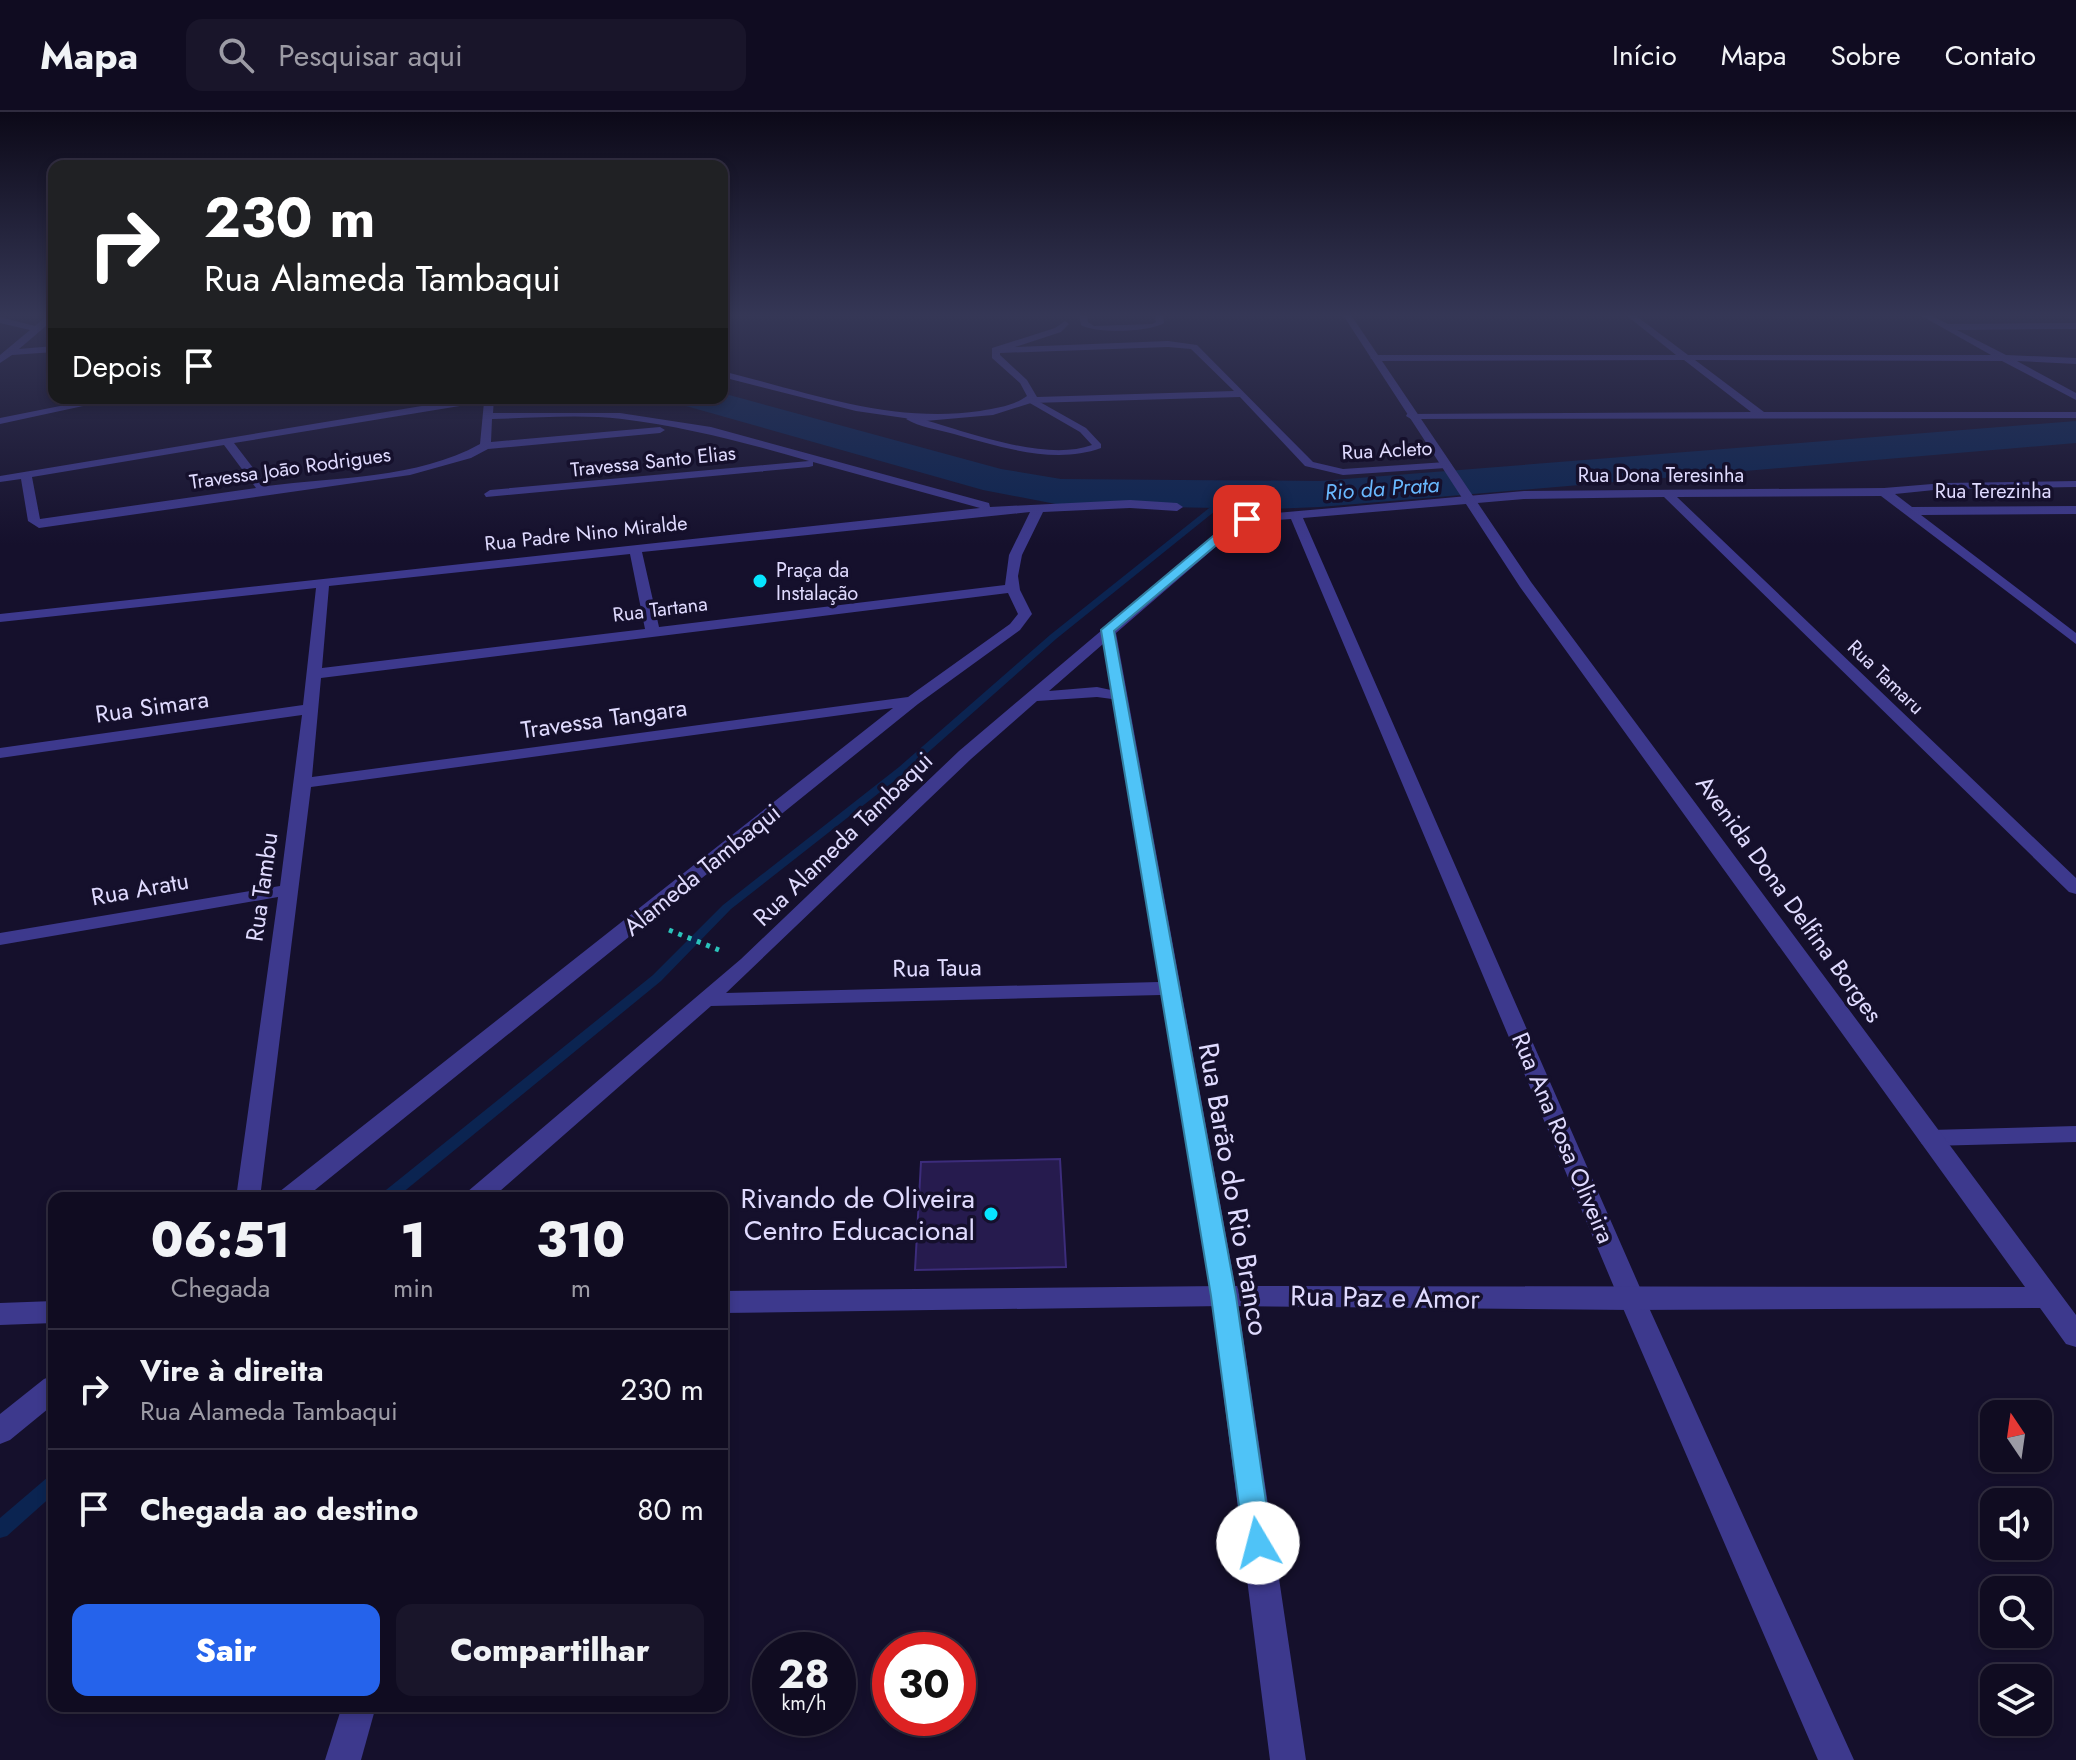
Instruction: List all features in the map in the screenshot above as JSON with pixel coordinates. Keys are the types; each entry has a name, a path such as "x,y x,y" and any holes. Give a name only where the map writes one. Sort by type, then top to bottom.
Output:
{"street":[{"path":"797,392 911,419 986,414 1031,400 1241,394"},
{"path":"1029,392 1031,400"},
{"name":"Avenida Dona Delfina Borges","path":"1396,392 1525,584 2076,1336"},
{"path":"1731,392 1764,417"},
{"name":"Rua Acleto","path":"1241,394 1309,464 1343,472 1449,468"},
{"path":"0,421 85,404"},
{"path":"0,479 452,404"},
{"path":"485,446 488,404"},
{"path":"1411,416 2076,415"},
{"path":"488,416 620,416 692,427 999,510"},
{"name":"Travessa Joāo Rodrigues","path":"26,475 37,524 448,463 475,454 485,446 692,427"},
{"path":"227,442 264,490"},
{"name":"Travessa Santo Elias","path":"490,494 819,463"},
{"name":"Rua Dona Teresinha","path":"1247,519 1468,495 1884,492 1944,486 2076,484"},
{"path":"1884,492 2076,640"},
{"name":"Rua Tamaru","path":"1668,495 2076,888"},
{"name":"Rua Padre Nino Miralde","path":"0,618 999,510 1130,504 1177,507"},
{"name":"Alameda Tambaqui","path":"296,1192 912,701 1015,627 1025,614 1024,605 1012,588 1015,561 1039,507"},
{"name":"Rua Terezinha","path":"1911,511 2076,510"},
{"name":"Rua Ana Rosa Oliveira","path":"1295,513 1632,1299 1836,1760"},
{"name":"Rua Alameda Tambaqui","path":"483,1192 748,963 965,755 1108,630 1229,529 1247,519"},
{"path":"635,548 652,630"},
{"name":"Rua Tambu","path":"249,1192 303,783 323,582"},
{"name":"Rua Tartana","path":"314,674 1012,588"},
{"name":"Rua Barão do Rio Branco","path":"1108,630 1224,1296 1288,1760"},
{"path":"1034,697 1080,693 1119,696"},
{"name":"Travessa Tangara","path":"303,783 912,701"},
{"name":"Rua Simara","path":"0,753 311,709"},
{"name":"Rua Aratu","path":"0,939 288,890"},
{"name":"Rua Taua","path":"705,1000 1170,988"},
{"path":"1930,1138 2076,1134"},
{"name":"Rua Paz e Amor","path":"728,1302 1224,1296 1632,1299 2048,1297"},
{"path":"0,1314 48,1312"},
{"path":"0,1431 48,1392"},
{"path":"343,1760 357,1712"}],"lane":[{"path":"911,419 1028,449 1083,451 1098,446 1083,430 1031,400"}],"path":[{"path":"666,929 720,951"}],"building":[{"name":"Rivando de Oliveira Centro Educacional","path":"1060,1159 1066,1267 915,1270 921,1162"}],"waterway":[{"name":"Rio da Prata","path":"721,404 998,481 1061,492 1320,494 2076,432"},
{"path":"393,1192 657,978 727,907 903,769 1053,637 1231,495"},
{"path":"0,1530 48,1488"}],"place":[{"name":"Praça da Instalação","path":"760,581"},
{"name":"Rivando de Oliveira Centro Educacional","path":"991,1214"}],"route":[{"path":"1247,519 1229,529 1108,630 1224,1296 1258,1543"}]}
